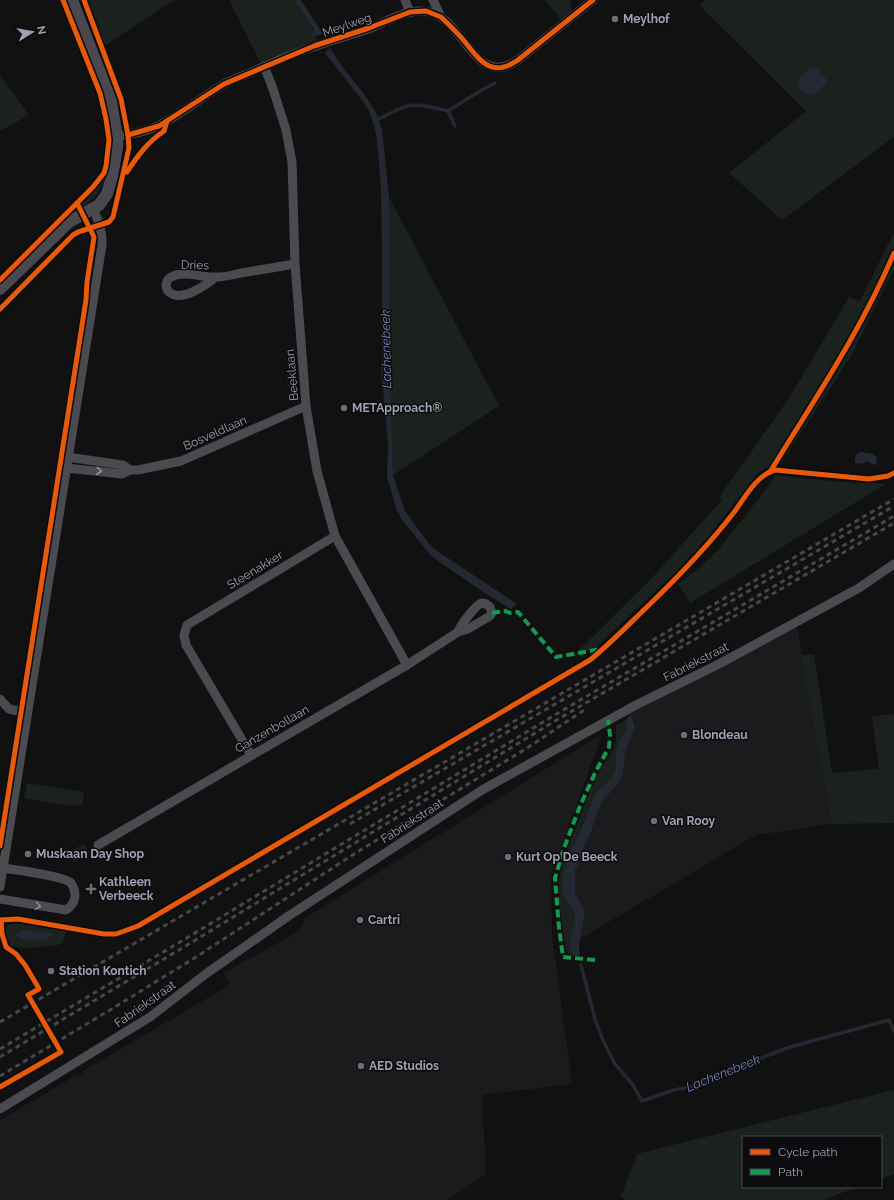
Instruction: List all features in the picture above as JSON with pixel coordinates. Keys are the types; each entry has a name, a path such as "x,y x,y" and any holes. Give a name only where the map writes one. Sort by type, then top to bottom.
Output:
{"street":[{"path":"0,289 69,222 93,209 103,200 110,186 117,147 113,113 108,91 72,0"},
{"path":"406,0 410,12"},
{"name":"Meylweg","path":"433,0 441,17 458,34 481,62 491,68 497,69 505,67 518,60 593,0"},
{"name":"Meylweg","path":"117,137 159,126 224,84 314,46 369,28 410,12 426,11 441,17"},
{"name":"Beeklaan","path":"264,66 286,130 292,162 295,264 306,406 317,471 335,536 406,665"},
{"path":"0,886 67,457 102,245 102,232 93,209"},
{"name":"Dries","path":"216,277 193,293 174,295 170,293 166,285 170,278 185,274 216,277 295,264"},
{"name":"Bosveldlaan","path":"66,468 122,474 130,470 138,470 181,461 306,406"},
{"name":"Bosveldlaan","path":"67,457 123,465 130,470"},
{"name":"Steenakker","path":"251,755 186,645 184,636 187,625 335,536"},
{"name":"Fabriekstraat","path":"0,1109 150,1017 207,973 290,915 482,790 636,705 719,664 859,588 894,564"},
{"name":"Ganzenbollaan","path":"98,846 406,665 458,632"},
{"path":"0,700 9,709 27,712"},
{"path":"0,899 66,910 74,902 75,892 71,883 55,877 3,868"}],"shaded area":[{"path":"86,0 174,0 103,47"},
{"path":"229,0 294,0 310,21 317,40 260,62"},
{"path":"545,0 570,0 572,10 562,20"},
{"path":"705,0 894,0 894,137 782,220 729,173 806,111 699,5"},
{"path":"0,75 29,115 0,131"},
{"path":"108,165 100,190 82,208 81,202 103,178"},
{"path":"389,197 499,406 393,475 390,366"},
{"path":"894,232 894,269 850,358 780,465 767,467 758,473 708,537 675,573 594,649 572,657 652,578 722,500 720,496 791,395 849,297 860,301"},
{"path":"775,475 831,481 886,484 690,603 678,584 699,568 719,549 766,489"},
{"path":"797,626 832,824 756,835 580,939 581,933 575,893 575,870 592,829 601,801 618,784 623,773 625,753 635,728 633,720 627,710"},
{"path":"814,654 832,773 879,769 872,716 894,714 894,823 832,824 801,655"},
{"path":"624,722 627,728 621,738 614,774 612,778 598,789 572,850 567,902 575,916 573,954 575,957 571,956 566,950 559,902 559,881 563,860 595,779 613,750 616,741 616,725"},
{"path":"602,734 551,876 552,934 572,1084 482,1095 486,1174 447,1200 0,1200 0,1120 78,1074 80,1077 85,1074 83,1071 228,986 229,983 224,973 299,931 305,918"},
{"path":"27,783 84,792 82,805 70,806 24,798"},
{"path":"84,844 89,852 74,862 68,853"},
{"path":"16,923 66,931 63,943 54,946 24,948 13,947 6,941 5,933 7,925"},
{"path":"894,1090 894,1174 882,1179 882,1136 742,1136 742,1188 855,1188 822,1200 626,1200 621,1196 637,1154"}],"water":[{"path":"294,0 301,0 323,34 312,37 311,34 314,32 313,27"},
{"path":"330,48 343,68 373,107 382,130 389,197 390,362 382,362 381,187 374,125 368,109 325,53"},
{"path":"813,67 817,68 824,75 827,83 812,95 802,91 797,82 809,69"},
{"path":"381,366 390,366 393,475 405,511 430,545 517,604 511,609 483,592 431,556 402,520 397,511 387,477 388,444"},
{"path":"860,452 873,454 877,457 876,464 874,465 868,462 858,464 855,462 857,454"},
{"path":"630,715 635,728 625,753 621,779 601,802 592,829 575,870 575,893 585,911 580,939 580,955 575,957 571,947 571,937 575,916 562,889 564,871 595,794 613,777 616,765 616,750 627,728 624,722"},
{"path":"21,930 52,933 53,935 45,939 29,941 16,936"}],"waterway":[{"path":"375,120 400,108 415,105 448,111 495,83"},
{"path":"448,111 455,126"},
{"name":"Lachenebeek","path":"581,965 595,1019 602,1038 615,1064 633,1085 642,1101 674,1090 700,1085 709,1078 790,1047 889,1020 894,1031"}],"railway":[{"path":"0,1022 894,499"},
{"path":"350,824 894,506"},
{"path":"0,1049 185,939 553,716 894,516"},
{"path":"0,1057 189,944 555,721 894,523"},
{"path":"0,1076 196,957 354,854 527,748 584,710"}],"marked path":[{"path":"492,613 505,611 510,613 518,612 556,657 601,649"},
{"path":"595,960 563,957 555,878 564,848 580,806 609,747 610,735 608,720"}],"cycle path":[{"path":"0,280 93,187 104,173 106,166 109,140 100,93 63,0"},
{"path":"0,309 73,235 109,222 113,217 129,148 128,135 121,99 84,0"},
{"path":"128,135 159,126 224,84 314,46 369,28 410,12 426,11 441,17 459,35 476,56 488,65 501,68 518,60 593,0"},
{"path":"127,172 144,149 164,131 167,121"},
{"path":"0,846 86,300 87,282 94,237 77,203"},
{"path":"770,472 852,338 894,253"},
{"path":"0,920 18,919 104,934 116,934 138,926 590,660 660,595 725,524 757,481 769,473 775,470 869,479 888,476 894,473"},
{"path":"0,1087 61,1052 28,995 39,989 38,987 25,965 16,954 6,947 2,934 1,920"}],"place":[{"name":"Meylhof","path":"615,19"},
{"name":"METApproach®","path":"344,408"},
{"name":"Blondeau","path":"684,735"},
{"name":"Van Rooy","path":"654,821"},
{"name":"Muskaan Day Shop","path":"28,854"},
{"name":"Kurt Op De Beeck","path":"508,857"},
{"name":"Kathleen Verbeeck","path":"91,889"},
{"name":"Cartri","path":"360,920"},
{"name":"Station Kontich","path":"51,971"},
{"name":"AED Studios","path":"361,1066"}]}
